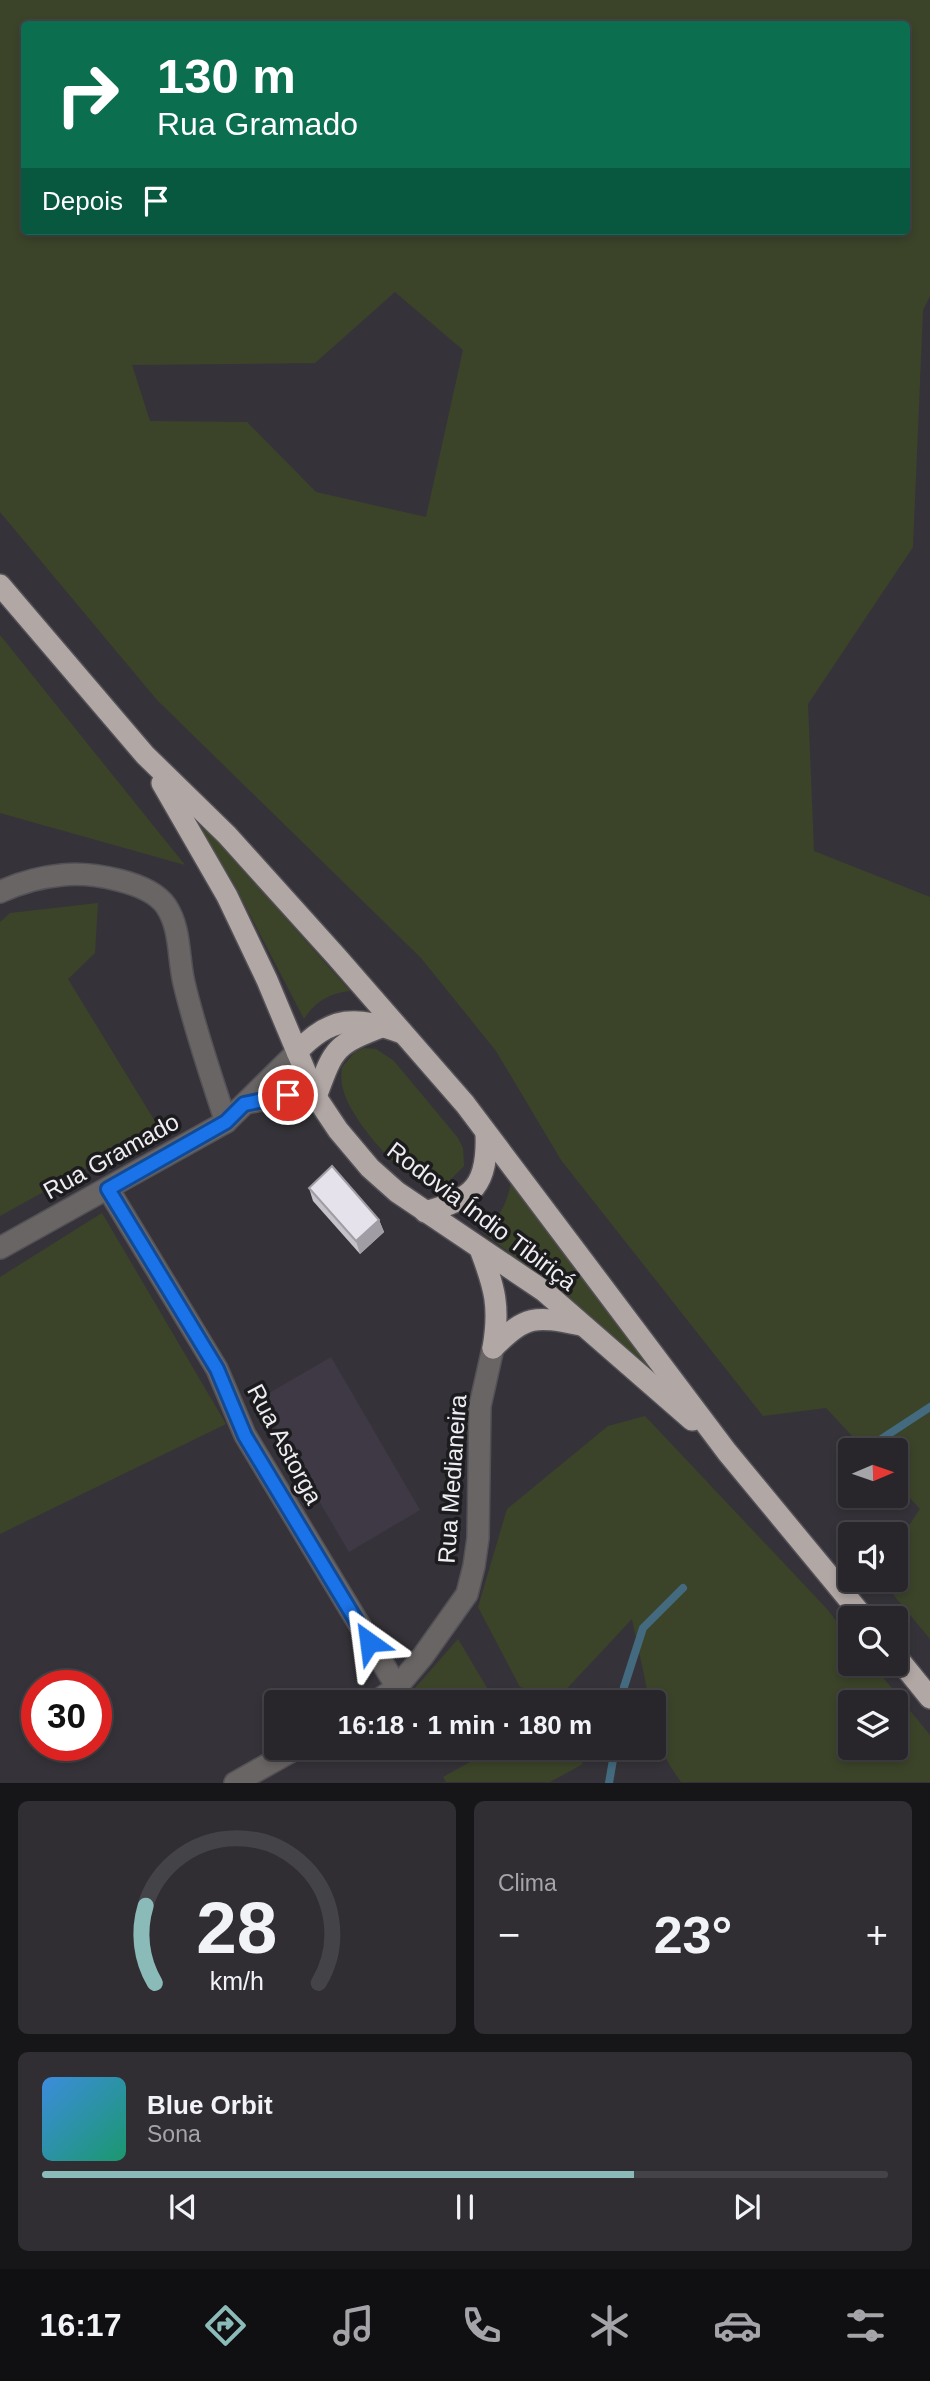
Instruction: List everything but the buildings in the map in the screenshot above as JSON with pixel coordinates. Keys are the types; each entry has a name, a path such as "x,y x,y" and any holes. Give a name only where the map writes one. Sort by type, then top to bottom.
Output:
{"highway":[{"name":"Rodovia Índio Tibiriçá","path":"0,585 145,755 227,835 465,1104 727,1452 854,1606"},
{"name":"Rodovia Índio Tibiriçá","path":"145,755 226,897 267,980 316,1097 338,1130 370,1168 425,1212 544,1291 727,1452"},
{"path":"297,1052 312,1036 341,1022 355,1021 384,1026 404,1034"},
{"path":"316,1097 328,1063 336,1051 347,1040 384,1026"},
{"path":"425,1212 459,1200 480,1182 485,1168 486,1133"},
{"path":"480,1249 497,1303 498,1323 493,1348"},
{"path":"493,1348 524,1322 552,1319 582,1325"},
{"path":"908,1671 930,1698"}],"street":[{"path":"0,892 22,883 63,875 130,883 151,891 161,899 174,921 184,982 226,1122"},
{"name":"Rua Gramado","path":"0,1248 226,1122 297,1052"},
{"path":"244,1104 288,1095 316,1097"},
{"name":"Rua Astorga","path":"108,1189 217,1369 245,1436 397,1687"},
{"name":"Rua Medianeira","path":"393,1690 424,1656 467,1594 478,1538 480,1406 493,1348"},
{"path":"235,1783 276,1760"}],"shaded area":[{"path":"331,1357 420,1510 349,1552 259,1399"}],"green space":[{"path":"0,0 930,0 930,296 923,310 913,547 808,704 814,851 930,897 930,1639 908,1613 908,1606 903,1606 891,1592 908,1592 908,1527 920,1509 908,1496 908,1438 854,1438 826,1408 763,1416 561,1160 496,1051 421,958 157,700 0,512","holes":["395,292 463,350 426,517 316,492 247,422 150,421 132,365 315,363"]},
{"path":"0,635 185,865 0,813"},
{"path":"203,825 350,991 323,999 304,1019 232,880 200,830"},
{"path":"98,903 95,953 68,979 159,1128 0,1216 0,922 10,913"},
{"path":"364,1048 376,1049 394,1061 458,1138 463,1148 464,1166 445,1185 424,1182 388,1156 364,1129 347,1101 341,1078 342,1067 355,1052"},
{"path":"511,1182 663,1376 658,1379 554,1287 481,1231 502,1210"},
{"path":"102,1213 226,1424 0,1534 0,1277"},
{"path":"645,1416 838,1623 838,1676 882,1676 893,1690 838,1690 838,1760 908,1760 908,1708 930,1735 930,1782 681,1782 666,1758 666,1690 647,1690 632,1619 566,1690 532,1690 520,1687 478,1607 507,1509 608,1426"},
{"path":"458,1639 488,1690 413,1690"},
{"path":"473,1760 581,1760 583,1764 550,1782 446,1782 443,1777"}],"waterway":[{"path":"883,1438 930,1407"},
{"path":"624,1690 643,1628 683,1588"},
{"path":"609,1783 613,1760"}],"route":[{"path":"288,1095 244,1104 226,1122 108,1189 217,1369 245,1436 369,1642"}]}
